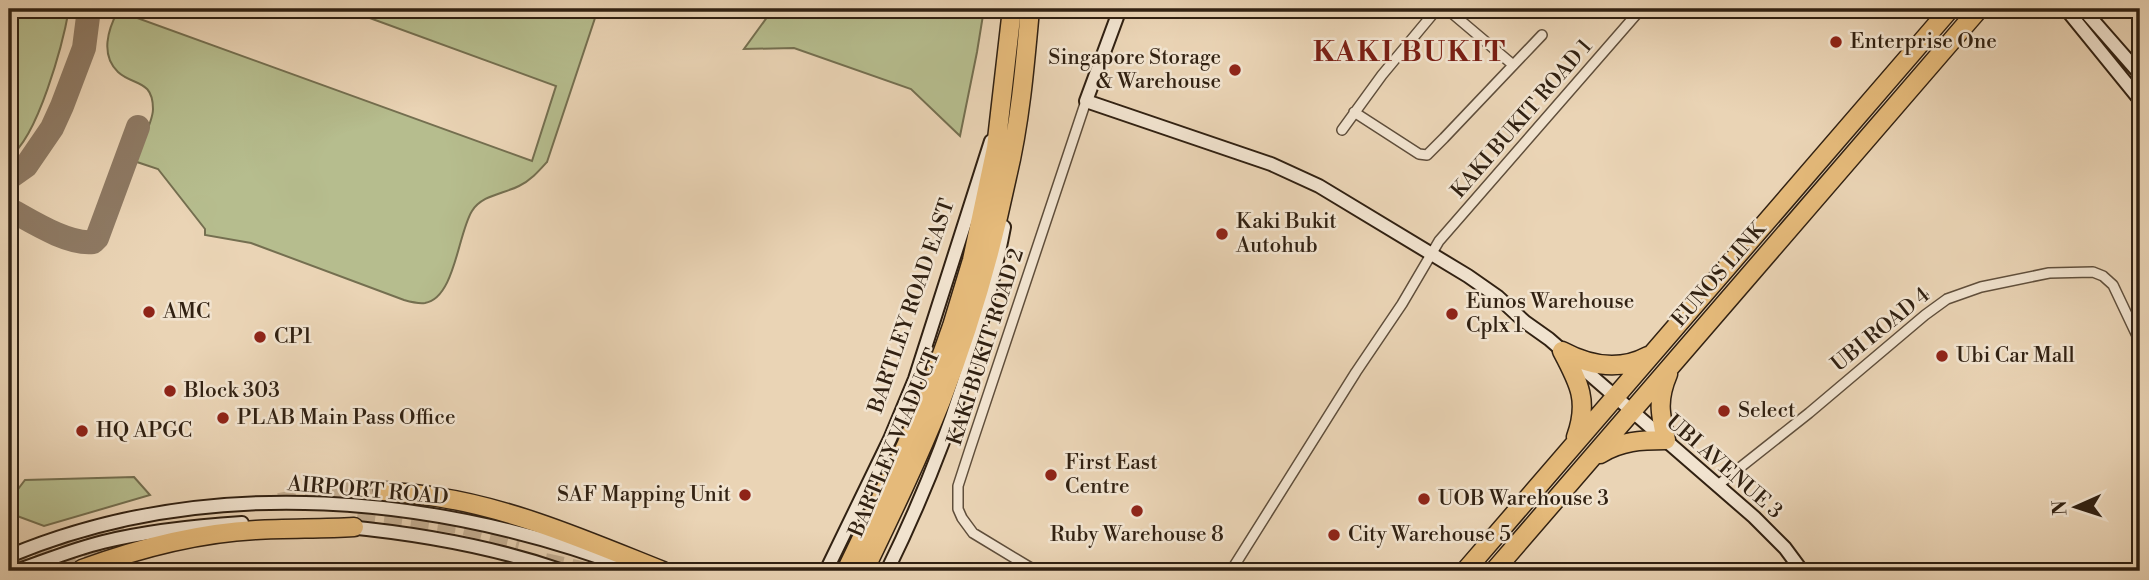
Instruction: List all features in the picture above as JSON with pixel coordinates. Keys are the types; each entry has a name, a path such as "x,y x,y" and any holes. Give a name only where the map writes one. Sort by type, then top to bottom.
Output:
{"highway":[{"name":"BARTLEY ROAD EAST","path":"959,329 996,148 1012,9"},
{"path":"959,329 987,262 1008,175 1031,9"},
{"name":"EUNOS LINK","path":"1465,571 1950,9"},
{"name":"EUNOS LINK","path":"1494,571 1979,9"},
{"name":"BARTLEY VIADUCT","path":"846,571 959,329"},
{"name":"BARTLEY VIADUCT","path":"864,571 929,431 959,329"},
{"path":"1562,351 1587,363 1613,365 1640,361 1651,354"},
{"path":"1562,351 1578,382 1582,398 1581,421 1571,448"},
{"path":"1588,461 1614,445 1642,440 1665,440 1659,405 1672,366"},
{"path":"383,491 438,497 481,506 544,525 663,571"},
{"path":"82,569 115,557 225,533 354,527"}],"main road":[{"path":"1086,101 1120,9"},
{"path":"2066,9 2140,100"},
{"path":"2083,9 2140,75"},
{"name":"UBI AVENUE 3","path":"1086,101 1271,164 1333,194 1498,297 1769,531 1802,571"},
{"name":"BARTLEY ROAD EAST","path":"827,571 890,439 915,379 989,145 998,128"},
{"path":"887,571 913,513 961,390 996,265 1004,226 1008,175"},
{"name":"AIRPORT ROAD","path":"9,556 36,544 136,517 231,504 315,502 440,516 539,537 638,571"},
{"path":"440,516 445,521 450,542"},
{"name":"AIRPORT ROAD","path":"16,571 101,542 188,528 257,522 354,527 450,542 532,560 563,571"}],"street":[{"path":"1342,130 1382,75 1437,9"},
{"path":"1447,9 1512,64"},
{"name":"KAKI BUKIT ROAD 1","path":"1432,254 1439,241 1641,9"},
{"path":"1354,112 1419,154 1427,155 1542,34"},
{"name":"KAKI BUKIT ROAD 2","path":"1036,571 973,533 962,518 957,497 970,449 1086,101"},
{"path":"1231,571 1432,254"},
{"name":"UBI ROAD 4","path":"1717,485 1925,315 1947,299 1981,287 2049,273 2093,272 2104,276 2113,285 2140,342"}],"green space":[{"path":"9,9 69,9 48,89 30,131 20,147 9,157"},
{"path":"345,9 598,9 547,162 523,184 487,198 476,206 467,221 443,290 435,299 425,303 404,300 251,243 205,235 205,229 158,169 134,161 151,121 152,99 146,88 118,72 109,58 109,34 118,11 532,161 556,86"},
{"path":"773,9 984,9 960,136 911,89 794,48 744,49"},
{"path":"134,477 150,495 44,526 9,513 9,501 25,480"}],"taxiway":[{"path":"9,178 26,166 52,128 84,48 89,9"},
{"path":"9,209 61,236 93,242 97,238 138,127"}],"tunnel":[{"path":"279,502 334,491 383,491"},
{"path":"358,511 459,525 520,540"},
{"path":"9,563 123,526"},
{"path":"32,571 112,545"},
{"path":"545,562 586,571"}],"place":[{"name":"Enterprise One","path":"1836,42"},
{"name":"Singapore Storage & Warehouse","path":"1235,70"},
{"name":"Kaki Bukit Autohub","path":"1222,234"},
{"name":"AMC","path":"149,312"},
{"name":"Eunos Warehouse Cplx 1","path":"1452,314"},
{"name":"CP1","path":"260,337"},
{"name":"Ubi Car Mall","path":"1942,356"},
{"name":"Block 303","path":"170,391"},
{"name":"Select","path":"1724,411"},
{"name":"PLAB Main Pass Office","path":"223,418"},
{"name":"HQ APGC","path":"82,431"},
{"name":"First East Centre","path":"1051,475"},
{"name":"SAF Mapping Unit","path":"745,495"},
{"name":"UOB Warehouse 3","path":"1424,499"},
{"name":"Ruby Warehouse 8","path":"1137,511"},
{"name":"City Warehouse 5","path":"1334,535"}],"district":[{"name":"KAKI BUKIT","path":"1410,52"}]}
